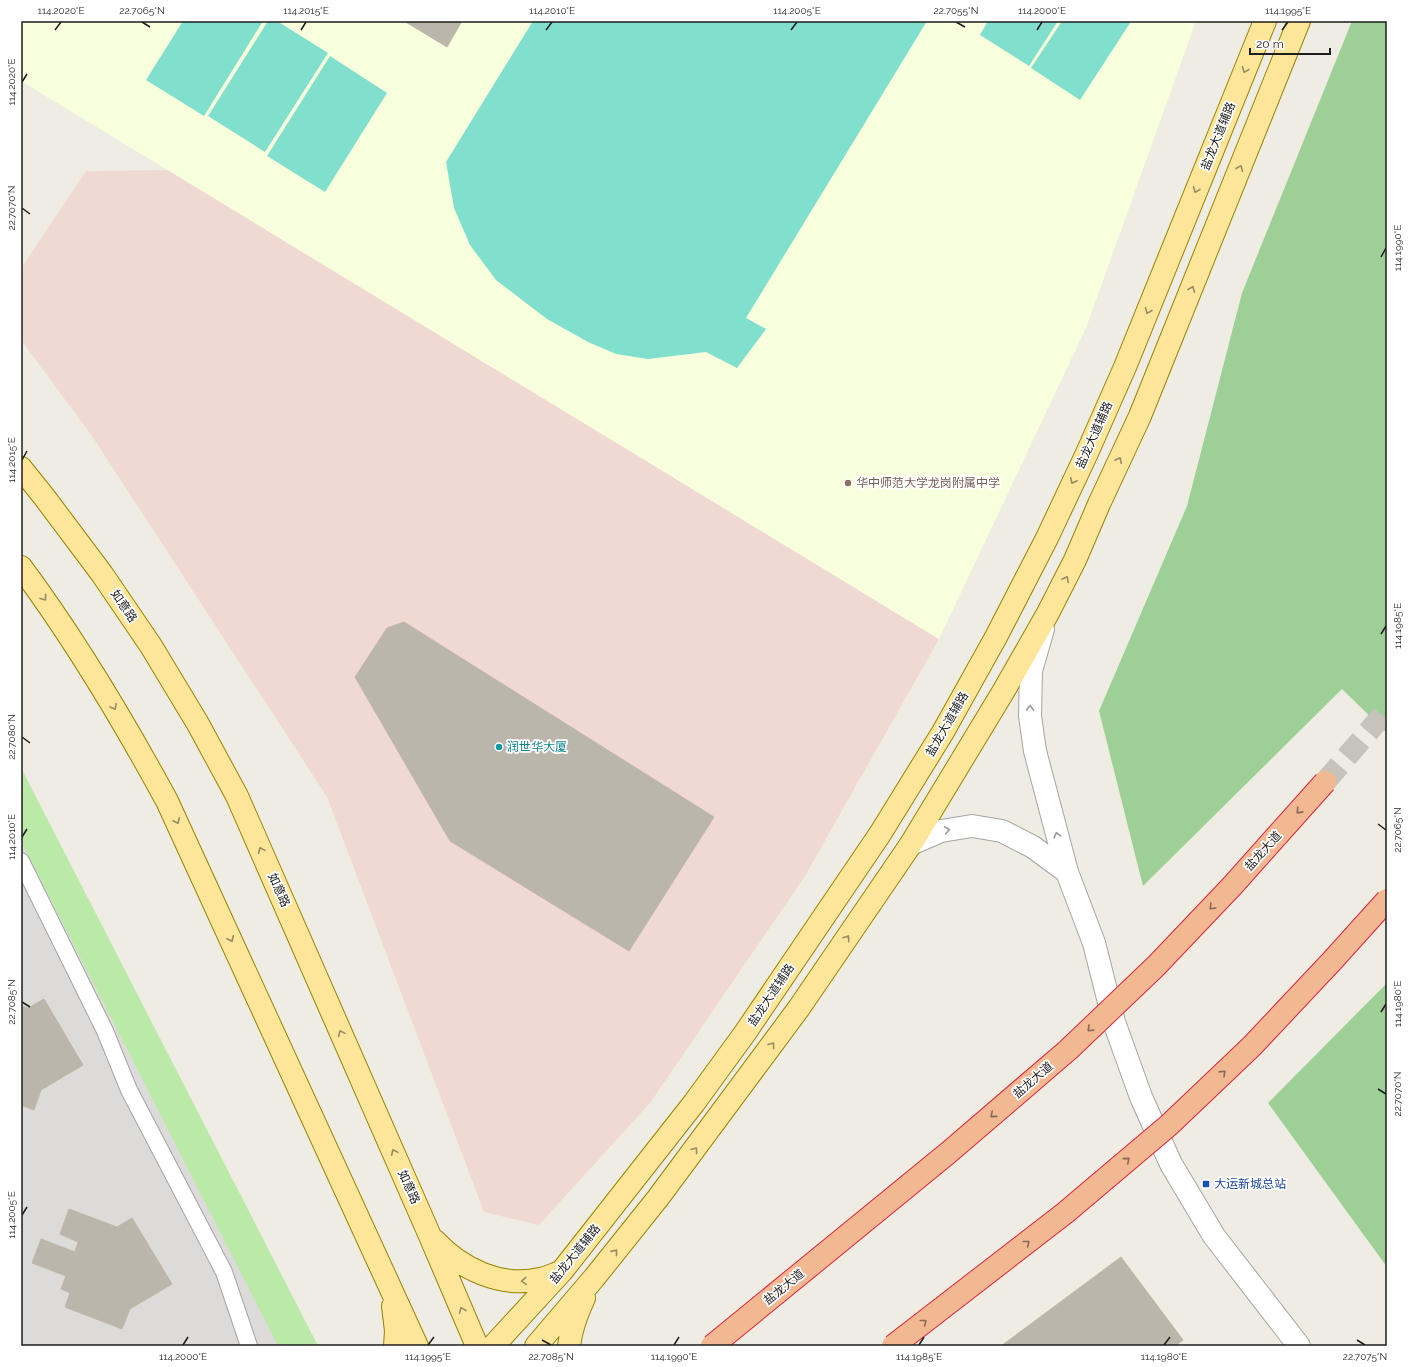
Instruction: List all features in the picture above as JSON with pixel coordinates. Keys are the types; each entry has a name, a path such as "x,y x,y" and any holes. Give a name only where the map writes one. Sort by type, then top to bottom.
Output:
{"highway":[{"name":"盐龙大道","path":"712,1346 948,1153 1068,1050 1156,966 1233,885 1325,782"},
{"path":"893,1346 1065,1213 1169,1125 1252,1046 1387,900"}],"main road":[{"name":"盐龙大道辅路","path":"493,1346 562,1272 694,1102 745,1033 880,834 943,732 996,637 1047,538 1093,439 1125,367 1265,21"},
{"path":"536,1346 594,1278 658,1198 799,1008 911,844 963,759 1048,613 1075,560 1140,416 1300,21"},
{"name":"如意路","path":"21,468 46,498 102,574 151,646 198,724 230,783 244,811 430,1236 476,1346"},
{"path":"21,567 69,633 137,747 167,801 417,1346"},
{"path":"430,1236 445,1252 461,1263 479,1273 501,1279 522,1281 541,1279 562,1272"},
{"path":"569,1346 570,1335 579,1310 594,1278"},
{"path":"390,1287 396,1331 396,1346"}],"street":[{"path":"1048,613 1031,671 1030,716 1036,751 1067,872 1094,943 1117,1030 1141,1097 1171,1164 1214,1236 1299,1346"},
{"path":"911,844 941,831 972,826 1002,831 1034,847 1067,872"}],"lane":[{"path":"21,861 105,1031 129,1090 224,1272 249,1346"}],"shaded area":[{"name":"华中师范大学龙岗附属中学","path":"21,21 1196,21 1086,328 939,639 21,81"},
{"path":"183,21 263,21 204,116 146,80"},
{"path":"268,21 277,21 328,53 265,152 208,116"},
{"path":"533,21 927,21 746,318 766,329 737,368 706,352 648,359 616,354 588,342 547,319 496,280 470,245 454,208 446,162"},
{"path":"988,21 1058,21 1029,66 980,35"},
{"path":"1062,21 1126,21 1130,23 1080,100 1031,68"},
{"path":"330,56 387,93 325,192 267,156"},
{"path":"169,170 939,639 805,876 650,1103 539,1225 484,1212 327,797 92,436 21,340 21,268 86,171"},
{"path":"21,768 318,1346 21,1346"}],"green space":[{"path":"1352,21 1387,21 1387,733 1342,689 1143,886 1099,711 1187,506 1242,293"},
{"path":"21,768 318,1346 278,1346 21,841"},
{"path":"1387,983 1387,1267 1268,1103"}],"building":[{"path":"404,21 462,21 447,47"},
{"name":"润世华大厦","path":"404,622 714,817 629,951 450,841 355,677 387,628"},
{"path":"412,638 520,711 512,723 522,729 501,759 507,764 499,776 394,706 409,684 389,672"},
{"path":"565,741 579,743 696,823 696,833 637,926 624,935 501,856 498,846"},
{"path":"44,999 83,1065 41,1090 34,1110 21,1105 21,1006 28,1008"},
{"path":"69,1209 117,1227 132,1218 172,1284 130,1309 122,1329 65,1307 70,1293 61,1289 66,1276 32,1263 41,1239 75,1252 78,1242 60,1234"},
{"path":"1121,1257 1183,1340 1175,1346 1001,1346"}],"tunnel":[{"path":"1325,782 1387,710"}],"place":[{"name":"华中师范大学龙岗附属中学","path":"848,483"},
{"name":"润世华大厦","path":"499,747"},
{"name":"大运新城总站","path":"1206,1184"}]}
